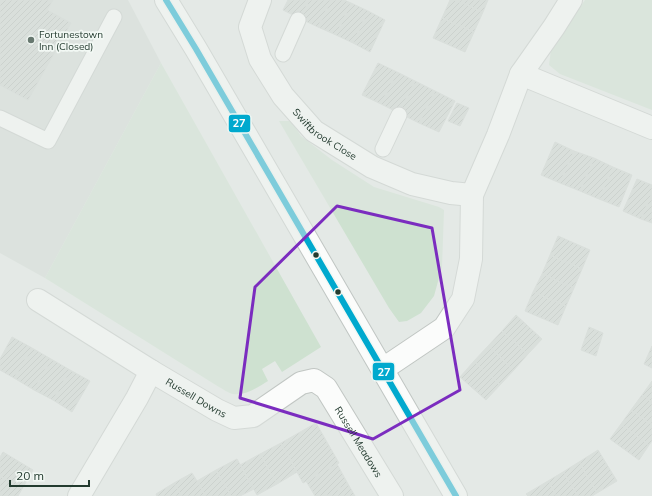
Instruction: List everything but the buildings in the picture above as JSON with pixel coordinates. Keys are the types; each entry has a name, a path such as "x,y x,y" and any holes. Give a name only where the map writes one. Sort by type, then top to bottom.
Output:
{"street":[{"path":"166,0 456,496"},
{"name":"Swiftbrook Close","path":"260,0 250,27 260,59 283,96 314,131 372,167 412,184 451,193 472,195"},
{"path":"383,370 444,328 463,299 471,259 472,195 498,135 521,74 571,0"},
{"path":"521,74 652,128"},
{"name":"Russell Downs","path":"38,300 151,371 217,410 234,418 253,416 301,383 314,380 326,388"},
{"path":"79,496 137,398 151,371"},
{"name":"Russell Meadows","path":"326,388 392,496"}],"lane":[{"path":"0,118 48,141 114,17"},
{"path":"283,54 298,20"},
{"path":"383,149 398,115"}],"highlighted area":[{"path":"337,206 432,228 460,390 373,439 240,398 255,287"}],"shaded area":[{"path":"0,0 128,0 161,63 45,278 0,253"}],"green space":[{"path":"585,0 652,0 652,110 560,74 549,65 551,50"},
{"path":"161,63 321,347 282,372 275,361 262,369 268,381 243,394 227,392 45,278"},
{"path":"279,121 291,121 301,136 332,160 374,187 439,207 444,210 442,267 434,296 421,313 407,321 399,322 389,308"}],"transit line":[{"name":"27","path":"166,0 456,496"}],"place":[{"name":"Fortunestown Inn (Closed)","path":"31,40"}]}
